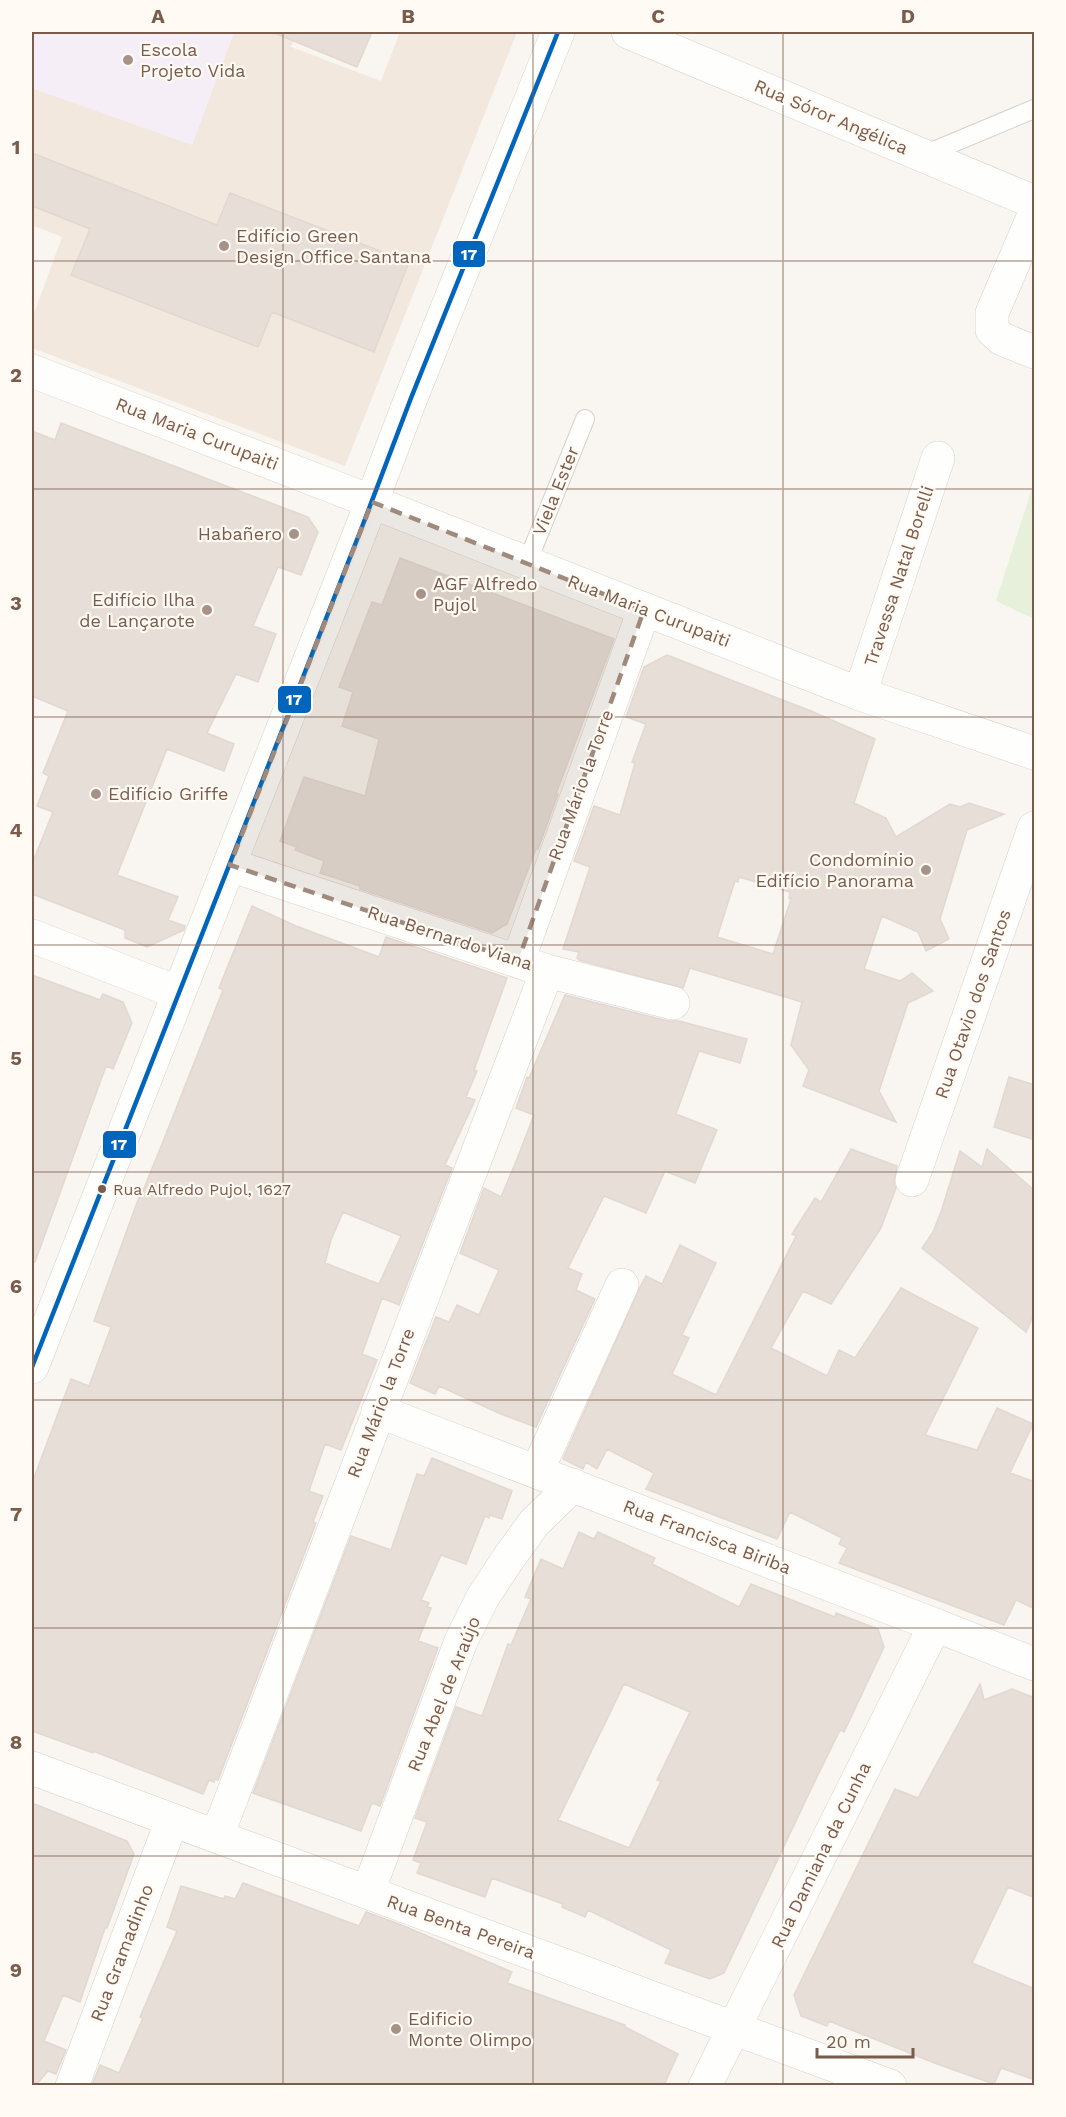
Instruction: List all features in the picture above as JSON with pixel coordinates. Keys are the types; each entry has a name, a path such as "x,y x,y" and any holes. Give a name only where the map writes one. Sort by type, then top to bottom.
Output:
{"street":[{"path":"32,1367 411,398 558,32"},
{"name":"Rua Sóror Angélica","path":"628,32 1035,202"},
{"path":"1035,215 992,313 992,330 1002,339 1035,352"},
{"name":"Rua Maria Curupaiti","path":"32,371 860,694 1035,753"},
{"name":"Travessa Natal Borelli","path":"860,694 939,458"},
{"name":"Rua Mário la Torre","path":"217,1836 378,1411 532,965 644,610"},
{"name":"Rua Otavio dos Santos","path":"912,1180 1035,828"},
{"name":"Rua Bernardo Viana","path":"230,865 532,965 673,1003"},
{"path":"32,936 179,993"},
{"path":"537,1471 622,1285"},
{"name":"Rua Francisca Biriba","path":"378,1411 1035,1664"},
{"name":"Rua Abel de Araújo","path":"368,1892 465,1632 483,1597 527,1532 573,1485"},
{"name":"Rua Damiana da Cunha","path":"705,2085 935,1624"},
{"name":"Rua Benta Pereira","path":"32,1768 890,2085"},
{"name":"Rua Gramadinho","path":"72,2085 172,1820"}],"lane":[{"path":"924,155 1035,109"},
{"name":"Viela Ester","path":"527,563 585,419"}],"highlighted area":[{"path":"372,502 644,610 518,961 230,865"}],"shaded area":[{"name":"Escola Projeto Vida","path":"32,32 234,32 192,145 32,88"},
{"path":"234,32 297,32 291,47 381,81 400,32 517,32 345,466 32,348 32,319 62,237 32,225 32,88 192,144"}],"green space":[{"path":"1034,482 1034,619 996,601"}],"building":[{"path":"272,32 372,32 357,67"},
{"name":"Edifício Green Design Office Santana","path":"32,153 217,225 230,193 409,262 374,352 272,312 258,347 71,275 90,229 32,206"},
{"path":"61,423 308,517 318,532 301,575 278,567 253,626 276,634 258,682 236,674 207,733 234,744 224,771 167,749 117,875 178,897 168,920 185,926 184,930 147,947 125,938 125,930 32,894 32,864 53,812 37,806 49,776 43,773 68,711 32,696 32,431 55,440"},
{"path":"400,558 614,639 538,849 536,849 507,924 492,933 360,889 360,886 320,873 324,861 295,850 297,847 280,841 304,777 365,796 379,739 342,726 353,692 339,687 372,602 382,605"},
{"path":"667,655 811,711 875,739 854,803 886,818 896,837 950,804 960,807 969,803 1004,814 967,830 940,919 949,939 926,951 918,932 882,916 864,969 900,981 912,973 933,991 908,1003 879,1091 896,1122 803,1086 809,1070 791,1045 802,1002 690,968 683,988 579,960 577,958 579,952 563,949 590,867 574,861 594,806 620,815 635,763 632,762 646,724 626,717 644,667","holes":["739,877 790,892 789,898 791,899 773,954 717,937 735,881 738,882"]},
{"path":"252,906 296,926 379,957 386,937 507,978 474,1070 477,1071 466,1097 475,1100 445,1165 452,1168 399,1305 382,1298 362,1354 377,1360 341,1450 325,1444 309,1491 323,1496 313,1522 316,1523 218,1780 215,1779 214,1782 209,1780 203,1794 93,1751 93,1753 32,1731 32,1483 71,1379 89,1386 111,1327 94,1321 139,1197 223,990 219,988","holes":["343,1212 401,1236 379,1284 325,1263 331,1240"]},
{"path":"32,975 100,1000 103,994 123,1002 132,1023 113,1069 106,1066 35,1262 32,1262"},
{"path":"565,995 747,1039 740,1063 699,1051 676,1114 717,1130 695,1183 665,1171 646,1213 604,1196 568,1268 582,1274 576,1290 595,1299 536,1427 439,1386 435,1394 410,1383 436,1317 449,1322 457,1305 479,1315 499,1270 460,1253 484,1188 501,1197 517,1159 534,1115 516,1108 527,1077 529,1078"},
{"path":"1009,1077 1035,1085 1035,1140 994,1127"},
{"path":"851,1149 897,1166 894,1183 896,1188 881,1228 831,1304 803,1291 771,1348 827,1376 839,1350 855,1358 901,1288 978,1328 925,1435 977,1450 997,1408 1033,1424 1010,1473 1035,1482 1035,1609 1016,1600 1004,1625 839,1563 847,1548 839,1544 842,1538 790,1512 777,1539 646,1489 654,1473 607,1449 597,1469 586,1462 583,1469 563,1459 646,1276 662,1284 680,1245 716,1263 682,1335 689,1338 672,1374 716,1395 796,1236 792,1234 815,1198 821,1202"},
{"path":"987,1149 1035,1191 1035,1312 1026,1332 922,1248 933,1232 941,1212 960,1151 982,1167"},
{"path":"432,1458 512,1491 502,1519 490,1515 489,1518 485,1516 466,1564 441,1555 421,1600 429,1603 427,1607 431,1608 418,1641 438,1648 380,1806 372,1803 361,1831 253,1793 351,1536 391,1550 417,1474 424,1476"},
{"path":"579,1532 594,1539 598,1532 655,1558 652,1564 739,1607 751,1584 835,1617 836,1613 878,1629 884,1647 844,1732 840,1730 724,1973 710,1979 665,1963 671,1950 588,1910 585,1917 562,1907 563,1904 492,1878 485,1897 417,1873 421,1863 413,1860 427,1822 415,1818 456,1707 482,1716 508,1644 511,1645 531,1599 525,1597 541,1559 563,1569","holes":["624,1684 690,1712 657,1780 661,1781 629,1848 558,1820"]},
{"path":"980,1684 984,1700 1012,1689 1035,1698 1035,1898 1008,1887 972,1963 1035,1989 1035,2080 1001,2068 994,2084 829,2021 827,2026 801,2016 794,1995 895,1789 918,1798"},
{"path":"32,1803 127,1841 134,1854 107,1928 105,1928 80,2002 63,1995 44,2041 66,2050 56,2074 48,2071 36,2085 32,2085"},
{"path":"243,1883 359,1926 366,1912 399,1924 512,1972 507,1983 625,2025 678,2054 664,2085 92,2085 100,2065 119,2073 177,1931 167,1927 181,1886 224,1899 225,1896 235,1899"}],"transit line":[{"name":"17","path":"32,1367 411,398 558,32"}],"place":[{"name":"Escola Projeto Vida","path":"128,60"},
{"name":"Edifício Green Design Office Santana","path":"224,246"},
{"name":"Habañero","path":"294,534"},
{"name":"AGF Alfredo Pujol","path":"421,594"},
{"name":"Edifício Ilha de Lançarote","path":"207,610"},
{"name":"Edifício Griffe","path":"96,794"},
{"name":"Condomínio Edifício Panorama","path":"926,870"},
{"name":"Rua Alfredo Pujol, 1627","path":"102,1189"},
{"name":"Edificio Monte Olimpo","path":"396,2029"}]}
